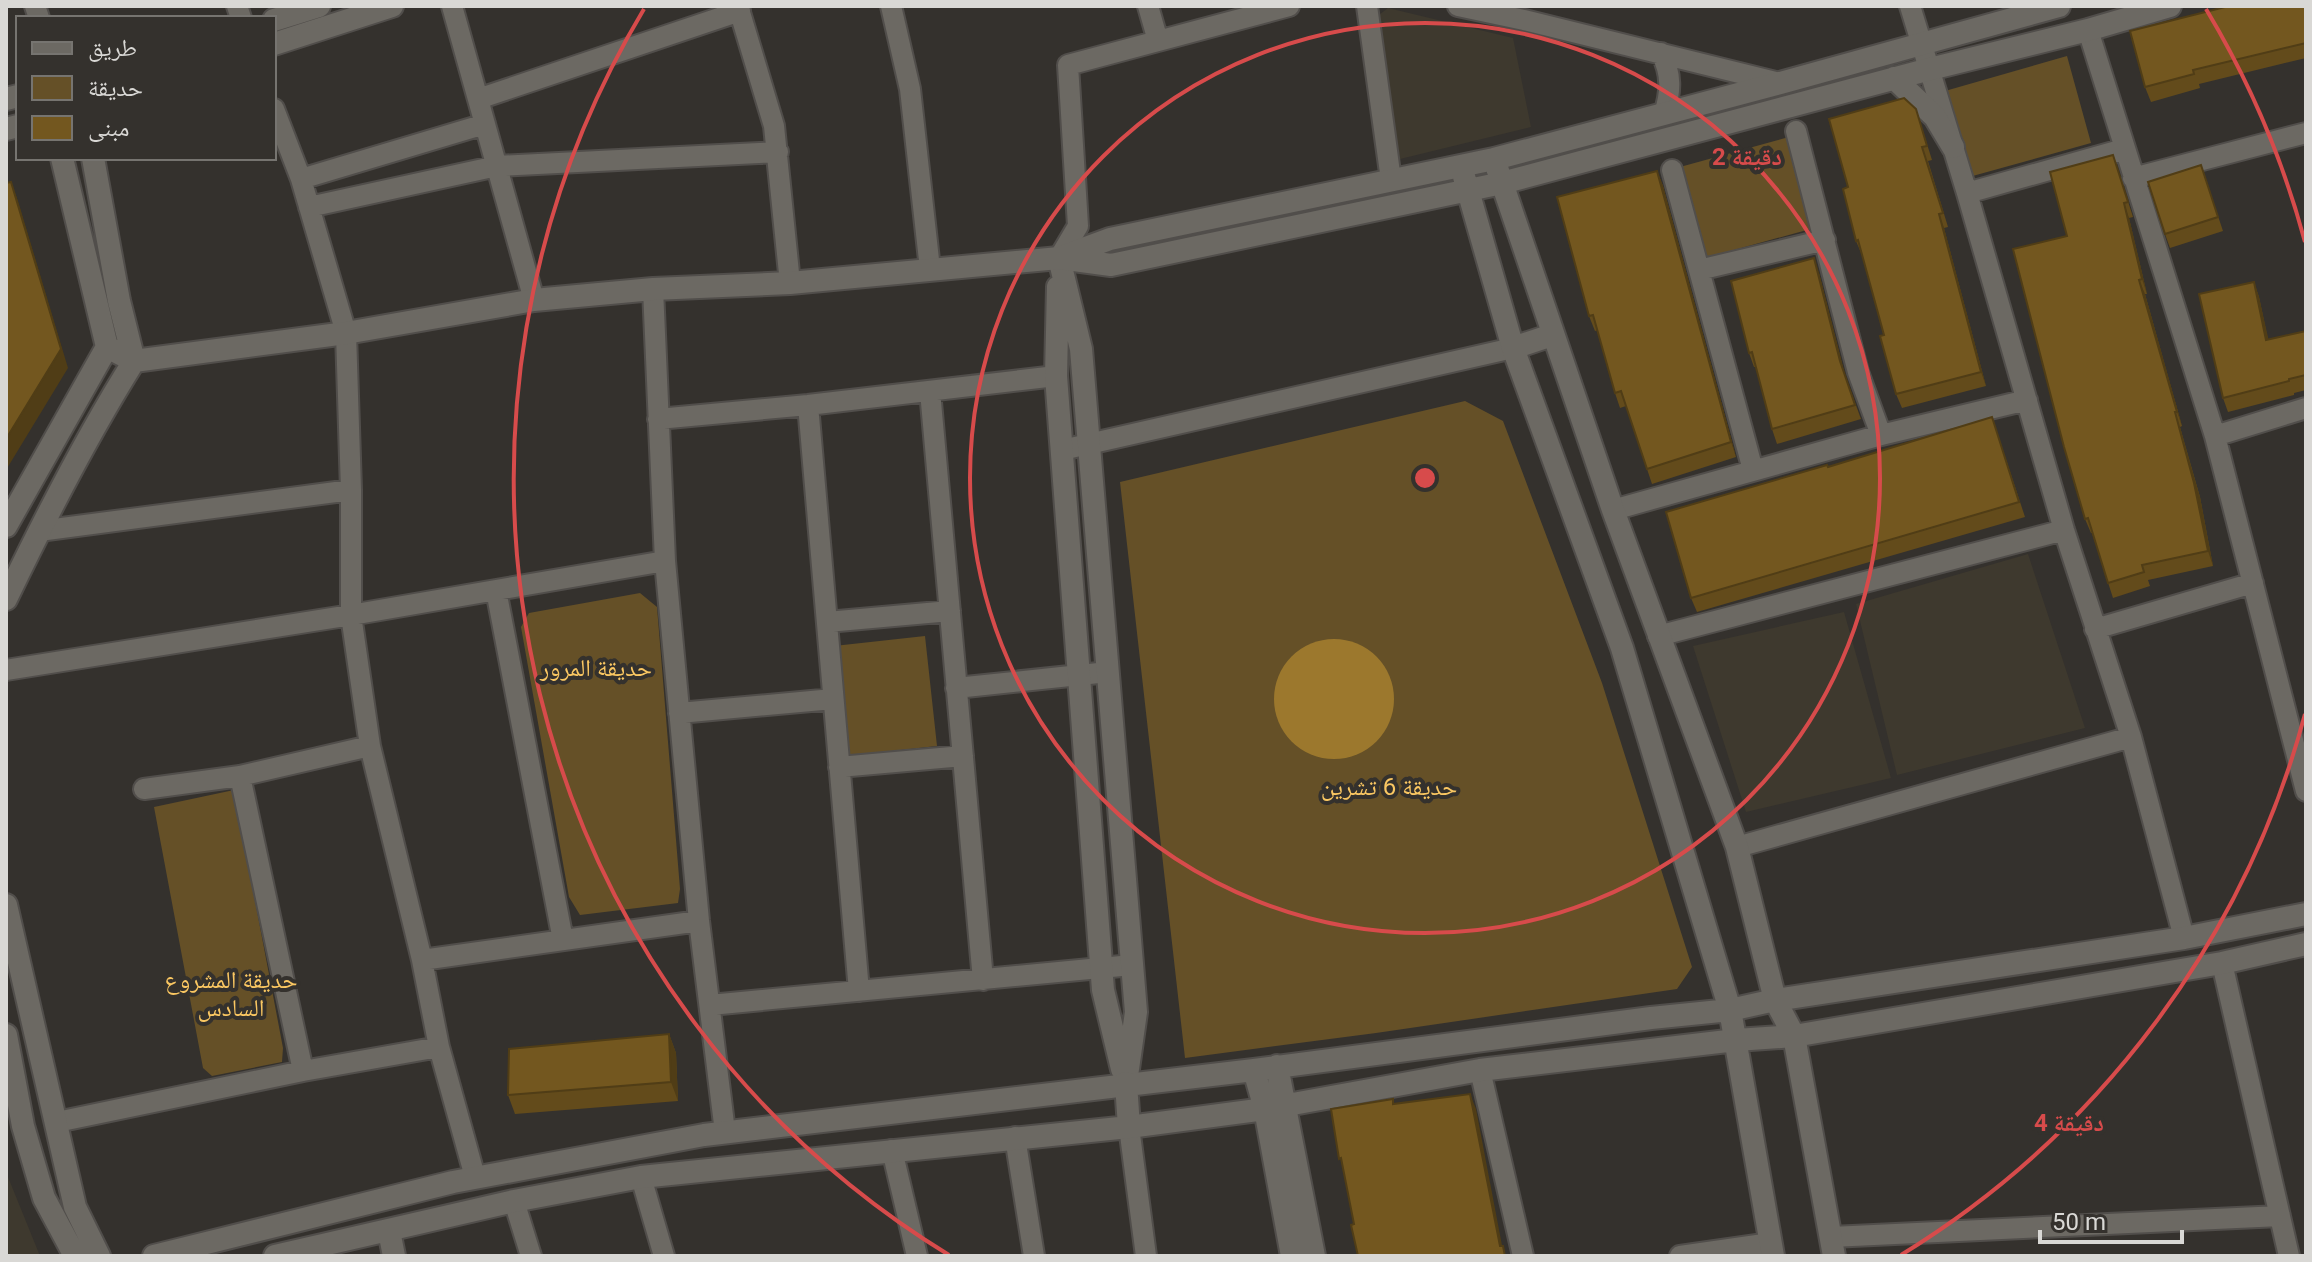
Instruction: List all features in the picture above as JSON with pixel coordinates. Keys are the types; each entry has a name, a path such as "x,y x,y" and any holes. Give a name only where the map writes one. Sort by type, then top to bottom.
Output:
{"main road":[{"path":"276,19 319,6"},
{"path":"276,43 392,6"},
{"path":"1059,258 1110,239 1494,159 2059,6"},
{"path":"107,347 134,361 346,333 534,300 653,289 790,283 1059,258 1111,265 1502,183 2170,6"},
{"path":"1894,78 1935,117 1953,147"},
{"path":"1494,159 1613,510 1737,847 1775,1000 1794,1036 1832,1247"},
{"path":"6,526 107,347 62,160"},
{"path":"6,599 39,531 116,388 134,361 119,301 93,160"},
{"path":"1461,166 1513,348 1622,648 1730,1010 1772,1249"},
{"path":"1059,258 1056,376 1101,969 1103,990 1126,1083 1129,1127"},
{"path":"1059,258 1081,349 1136,1012 1126,1083"},
{"path":"1513,348 1552,335"},
{"path":"1622,648 1658,636"},
{"path":"6,905 75,1207 99,1256"},
{"path":"154,1256 475,1177 725,1132 1730,1010 1775,1000 2184,938 2306,914"},
{"path":"275,1256 336,1249 389,1231 514,1201 641,1177 1129,1127 1275,1106 1480,1070 1794,1036 2222,963 2306,944"},
{"path":"6,1035 23,1126 44,1198 75,1256"},
{"path":"1277,1066 1275,1106 1292,1256"},
{"path":"1254,1070 1275,1106 1314,1256"},
{"path":"320,1213 336,1249"},
{"path":"389,1231 394,1256"}],"street":[{"path":"452,6 534,300"},
{"path":"891,6 910,89 930,269"},
{"path":"1148,6 1158,41"},
{"path":"1059,258 1078,226 1068,65 1259,10 1289,6"},
{"path":"1367,6 1391,180"},
{"path":"1458,6 1526,13 1661,53 1780,83"},
{"path":"1910,6 2064,530 2131,737 2184,938"},
{"path":"478,99 739,8 768,101 778,152 790,283"},
{"path":"2088,30 2215,436 2306,791"},
{"path":"1661,53 1670,81 1664,114"},
{"path":"276,114 301,179 346,333 351,615 370,746 422,960 439,1047 475,1177"},
{"path":"301,179 485,124"},
{"path":"1796,131 1858,372 1881,435"},
{"path":"2133,178 2306,133"},
{"path":"1967,193 2124,149"},
{"path":"309,207 497,166 778,152"},
{"path":"1672,170 1753,470"},
{"path":"1699,270 1825,240"},
{"path":"653,289 665,561 699,921 725,1132"},
{"path":"1062,450 1513,348"},
{"path":"658,419 1056,376"},
{"path":"930,391 983,980"},
{"path":"1613,510 1881,435 2027,400"},
{"path":"808,405 859,991"},
{"path":"2215,436 2306,408"},
{"path":"39,531 351,490"},
{"path":"1658,636 2064,530"},
{"path":"6,670 665,561"},
{"path":"2095,629 2253,583"},
{"path":"496,590 563,940"},
{"path":"827,622 950,611"},
{"path":"956,688 1108,672"},
{"path":"679,713 833,699"},
{"path":"1737,847 2131,737"},
{"path":"144,789 240,776 370,746"},
{"path":"839,767 963,756"},
{"path":"240,776 303,1071"},
{"path":"422,960 699,921"},
{"path":"2222,963 2289,1256"},
{"path":"710,1005 1132,965"},
{"path":"57,1122 303,1071 439,1047"},
{"path":"1480,1070 1523,1256"},
{"path":"1129,1127 1146,1256"},
{"path":"1015,1137 1034,1256"},
{"path":"892,1150 917,1256"},
{"path":"641,1177 664,1256"},
{"path":"514,1201 531,1256"},
{"path":"1832,1247 2280,1216"},
{"path":"1680,1256 1772,1249"}],"shaded area":[{"path":"1388,8 1513,38 1531,127 1400,159 1375,18"},
{"path":"2028,554 2085,728 1897,775 1856,604"},
{"path":"1844,612 1891,778 1746,812 1693,646"},
{"path":"1334,639 1357,644 1376,657 1389,676 1394,699 1389,722 1376,741 1357,754 1334,759 1311,754 1292,741 1279,722 1274,699 1279,676 1292,657 1311,644"},
{"path":"8,1177 40,1256 6,1256"}],"green space":[{"path":"2067,56 2091,143 1969,177 1945,91"},
{"path":"1789,137 1814,228 1705,258 1680,167"},
{"name":"حديقة 6 تشرين","path":"1465,401 1503,421 1602,683 1692,967 1677,989 1185,1058 1120,482"},
{"name":"حديقة المرور","path":"640,593 657,607 680,889 678,903 580,915 569,897 521,627 529,613"},
{"path":"925,636 937,746 846,756 834,646"},
{"name":"حديقة المشروع السادس","path":"234,790 283,1048 282,1062 212,1076 203,1068 154,807"}],"building":[{"path":"2229,6 2306,6 2306,43 2193,70 2194,74 2145,87 2130,31"},
{"path":"1904,98 1916,109 1927,146 1922,147 1943,213 1939,214 1981,372 1896,394 1880,336 1884,335 1843,189 1848,187 1829,119"},
{"path":"2113,155 2128,202 2124,203 2142,279 2139,280 2177,412 2208,551 2142,565 2144,572 2108,583 2064,447 2013,249 2067,236 2050,172"},
{"path":"2201,165 2218,217 2165,234 2148,182"},
{"path":"1657,171 1731,442 1647,469 1621,391 1615,393 1593,315 1589,316 1557,197"},
{"path":"11,182 61,349 6,439 6,183"},
{"path":"1814,258 1840,361 1855,405 1772,429 1731,281"},
{"path":"2254,282 2266,340 2306,331 2306,375 2223,398 2199,294"},
{"path":"1992,417 2019,502 1691,598 1666,512"},
{"path":"669,1034 671,1082 508,1095 509,1049"},
{"path":"1470,1094 1500,1246 1503,1246 1505,1256 1358,1256 1331,1109 1393,1099 1393,1104"}]}
